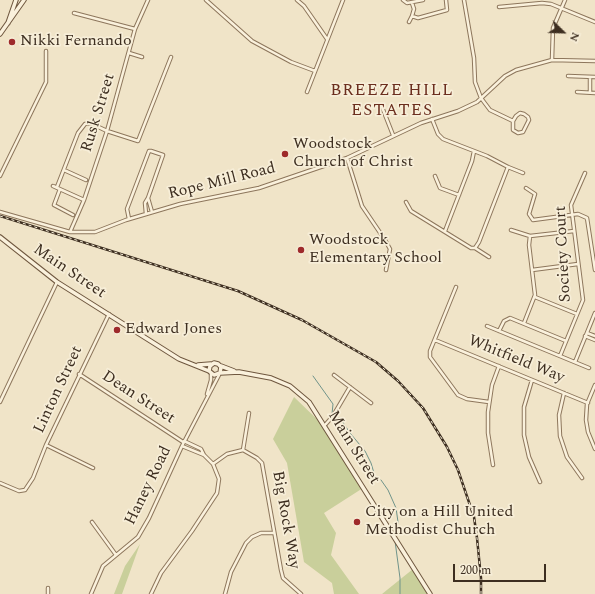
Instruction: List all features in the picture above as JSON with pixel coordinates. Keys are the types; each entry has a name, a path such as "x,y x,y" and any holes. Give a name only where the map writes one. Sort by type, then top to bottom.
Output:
{"main road":[{"path":"8,23 16,0"},
{"path":"0,34 24,0"},
{"name":"Main Street","path":"0,237 57,282 109,313 170,353 215,375 239,372"},
{"name":"Main Street","path":"190,364 207,366 217,363 221,366 239,372 266,376 290,386 309,402 430,594"},
{"path":"210,372 212,364"},
{"path":"219,374 221,366"}],"street":[{"name":"Rusk Street","path":"70,232 84,200 107,131 135,29 148,0"},
{"path":"206,0 252,41 291,62 315,71"},
{"path":"297,0 327,39"},
{"path":"307,92 327,39 344,0"},
{"path":"402,0 407,3 423,0"},
{"path":"412,16 418,18 447,10 446,0"},
{"path":"464,0 474,58 475,82 481,98 490,110 513,120"},
{"path":"552,60 553,28 565,0"},
{"path":"409,22 414,9 412,3"},
{"path":"499,7 542,3 562,7 595,22"},
{"path":"74,13 135,29"},
{"path":"0,176 46,82 46,51"},
{"path":"129,53 142,57"},
{"path":"73,215 54,205 64,170 78,133 85,124 90,123 107,131 138,141 171,57"},
{"name":"Rope Mill Road","path":"0,212 70,232 95,232 129,219 180,204 259,188 346,158 393,135 432,119 458,111 477,102 505,76 516,70 552,60 595,61"},
{"path":"568,76 595,77"},
{"path":"590,77 590,93"},
{"path":"577,92 595,93"},
{"path":"382,107 393,135"},
{"path":"524,114 529,120 523,132 513,130 513,120 516,116 524,114"},
{"path":"432,119 441,137 523,173"},
{"path":"129,219 127,209 149,152 151,151 163,155 145,203 146,214"},
{"path":"445,231 472,161 474,151"},
{"path":"346,158 362,206 390,250 386,270"},
{"path":"475,248 479,242 508,167"},
{"path":"64,170 86,180"},
{"name":"Society Court","path":"560,356 583,300 572,215 572,200 585,173"},
{"path":"435,176 440,188 459,195"},
{"path":"52,186 84,200"},
{"path":"526,188 535,194 529,214 531,219 536,220 572,215 583,215 588,219 593,245 595,270"},
{"path":"148,198 152,212"},
{"path":"406,202 411,211 471,248 475,248 489,257"},
{"path":"511,230 530,236 574,231"},
{"path":"524,323 535,296 529,245 530,236"},
{"path":"532,270 578,264"},
{"path":"0,402 57,282"},
{"path":"456,287 435,340 430,357 456,393 463,398 489,402"},
{"path":"535,296 577,314"},
{"name":"Linton Street","path":"0,483 19,491 25,490 33,478 46,446 109,313"},
{"path":"575,362 595,313"},
{"path":"499,331 502,323 508,318 524,323 566,341"},
{"path":"487,326 589,368"},
{"path":"587,333 595,336"},
{"path":"585,336 595,340"},
{"name":"Whitfield Way","path":"435,340 588,403"},
{"path":"493,465 488,433 489,402 499,366"},
{"name":"Haney Road","path":"205,399 211,380 210,372"},
{"name":"Dean Street","path":"80,374 184,442"},
{"name":"Haney Road","path":"91,594 103,566 138,537 149,518 205,399 219,374"},
{"path":"334,375 371,403"},
{"path":"532,380 524,407 524,428 529,457 540,482"},
{"path":"595,385 588,403 587,427 595,449"},
{"path":"325,426 333,416 350,387"},
{"path":"564,393 559,415 560,436 567,457 582,478"},
{"path":"213,464 228,454 243,450 249,412"},
{"path":"151,594 161,574 217,493 218,479 213,464 204,455 201,449 184,442"},
{"path":"46,446 93,468"},
{"path":"182,446 204,455"},
{"name":"Big Rock Way","path":"243,450 257,458 264,467 273,532 283,578 301,594"},
{"path":"92,522 116,555"},
{"path":"225,594 232,572 246,543 252,537 261,533 273,532"},
{"path":"48,588 48,594"}],"green space":[{"path":"294,397 323,425 363,488 324,513 336,533 331,555 359,594 334,594 332,583 304,562 287,463 273,439"},
{"path":"140,544 122,594 114,594 125,566"},
{"path":"413,569 430,594 382,594"}],"waterway":[{"path":"313,376 333,404 332,414"},
{"path":"335,418 340,418 365,451 374,473"},
{"path":"381,480 388,490 396,508 398,522 396,534"},
{"path":"395,541 400,578 400,594"}],"railway":[{"path":"0,216 238,291 302,320 376,362 398,381 423,408 447,447 458,470 474,517 481,578 481,594"}],"place":[{"name":"Nikki Fernando","path":"12,42"},
{"name":"Woodstock Church of Christ","path":"285,154"},
{"name":"Woodstock Elementary School","path":"301,250"},
{"name":"Edward Jones","path":"117,330"},
{"name":"City on a Hill United Methodist Church","path":"357,522"}],"district":[{"name":"BREEZE HILL ESTATES","path":"392,102"}]}
